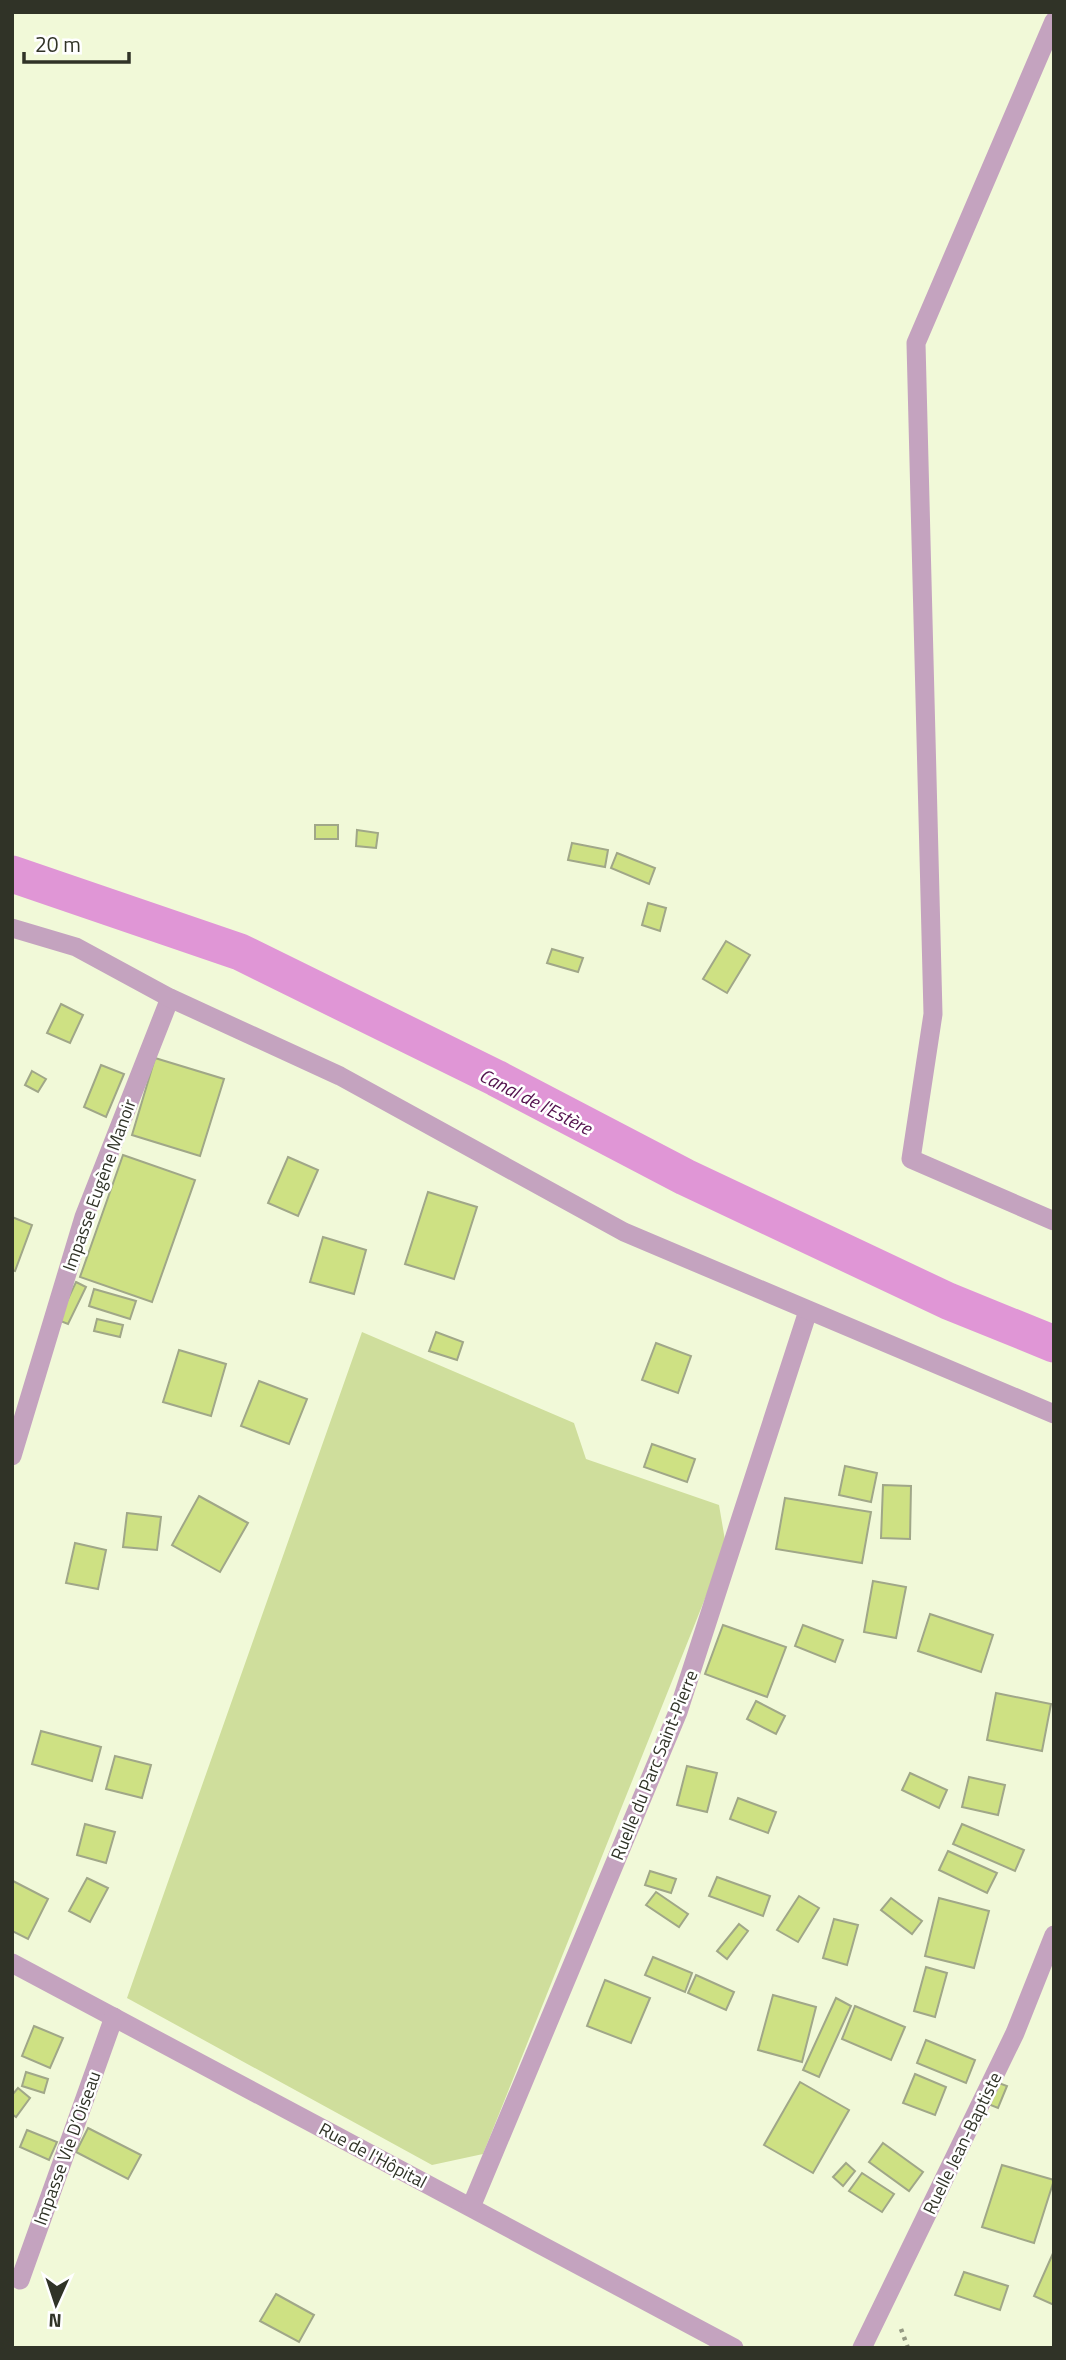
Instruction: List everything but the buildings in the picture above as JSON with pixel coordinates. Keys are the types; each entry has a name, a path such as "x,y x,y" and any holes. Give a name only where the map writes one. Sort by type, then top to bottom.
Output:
{"street":[{"path":"1054,20 916,343 933,1014 911,1159 1054,1221"},
{"path":"12,928 76,947 170,998 341,1076 624,1232 1054,1414"},
{"name":"Impasse Eugène Manoir","path":"12,1456 84,1217 170,998"},
{"name":"Ruelle du Parc Saint-Pierre","path":"471,2207 678,1712 808,1311"},
{"name":"Ruelle Jean-Baptiste","path":"862,2348 1015,2033 1054,1935"},
{"name":"Rue de l'Hôpital","path":"12,1963 734,2348"},
{"name":"Impasse Vie D’Oiseau","path":"20,2280 114,2017"}],"green space":[{"path":"362,1332 574,1423 586,1459 719,1505 726,1546 483,2154 432,2165 127,1998"}],"waterway":[{"name":"Canal de l'Estère","path":"12,874 240,952 496,1078 685,1177 948,1301 1054,1344"}]}
